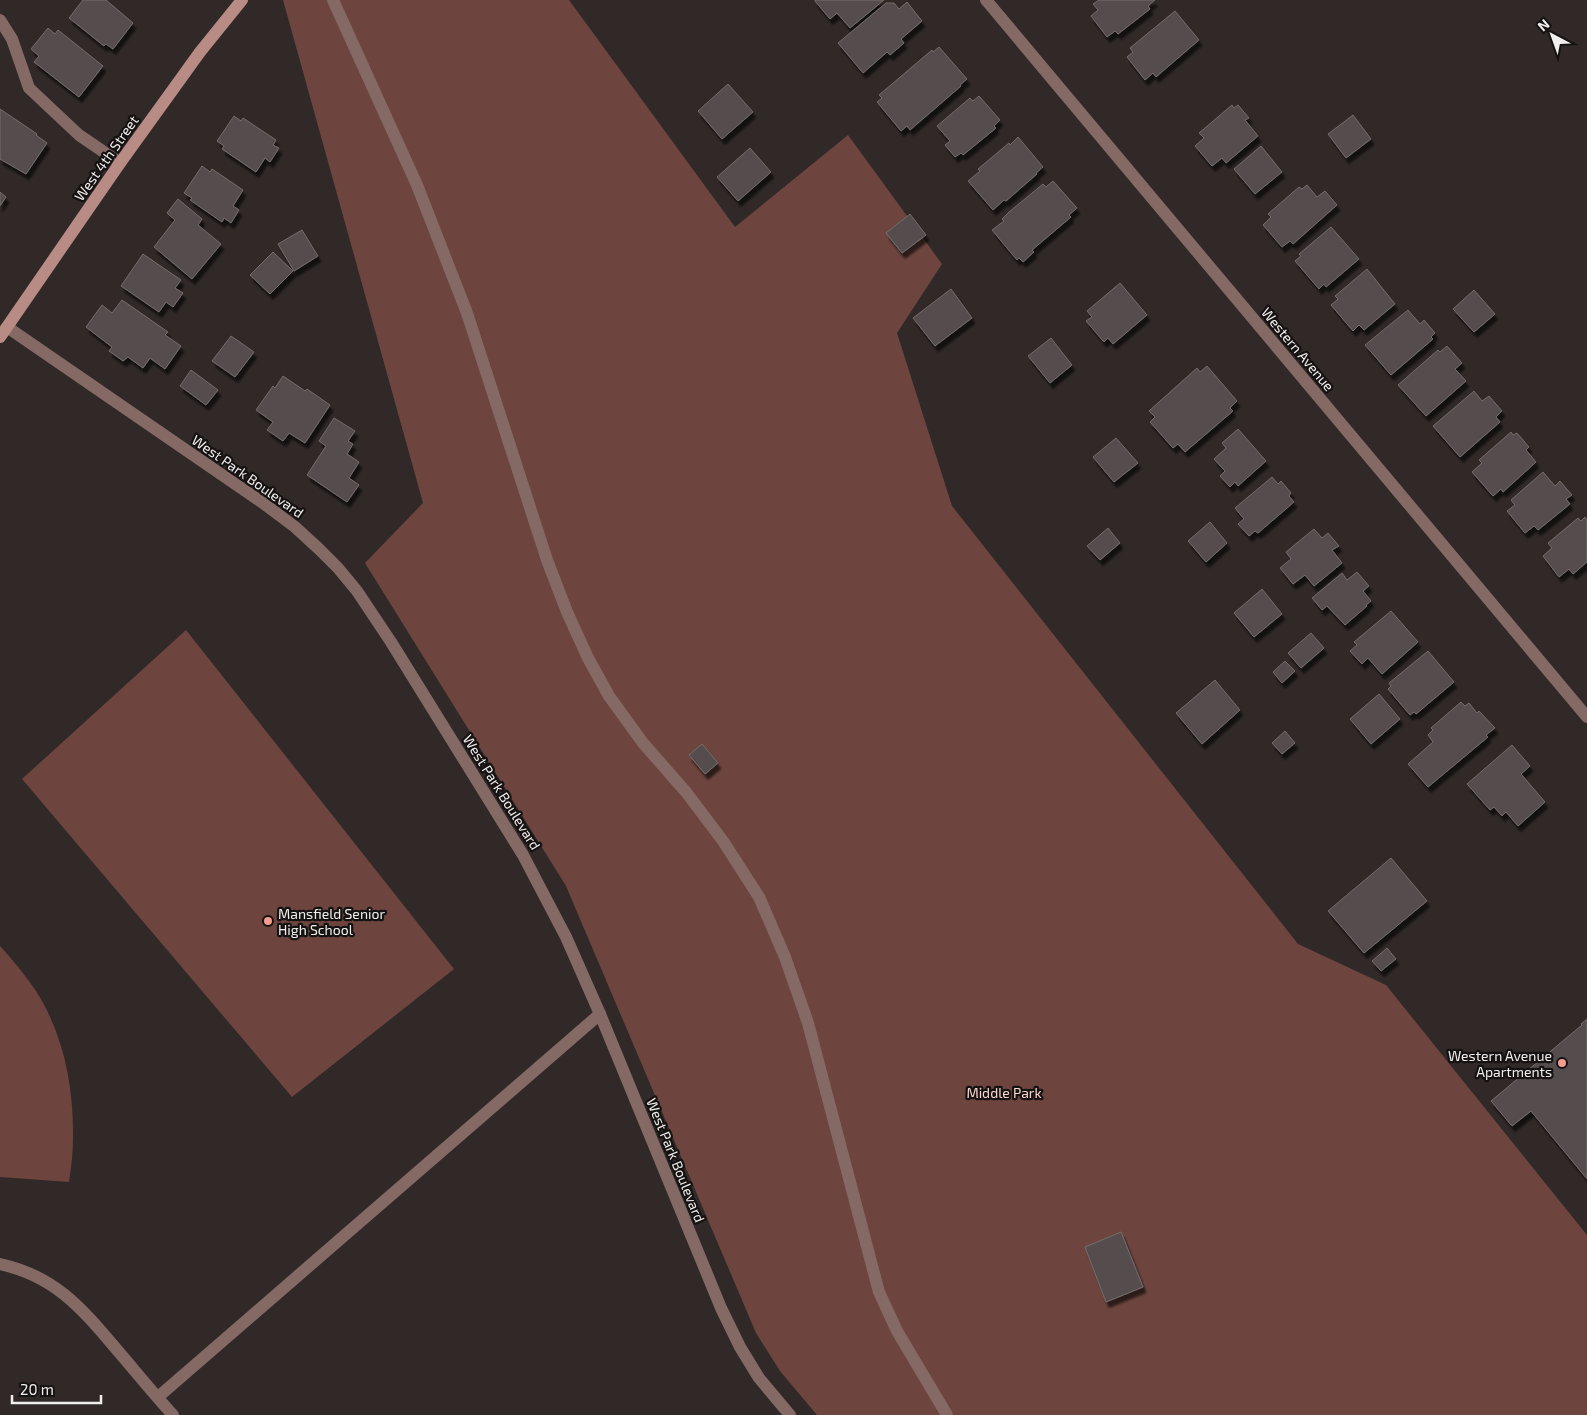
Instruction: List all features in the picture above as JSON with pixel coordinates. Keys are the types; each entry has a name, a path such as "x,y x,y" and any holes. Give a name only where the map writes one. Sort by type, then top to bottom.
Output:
{"main road":[{"name":"West 4th Street","path":"3,332 120,162 200,52 241,0"}],"street":[{"path":"333,0 417,185 468,313 547,560 567,612 588,658 609,696 644,743 686,792 724,841 759,897 785,957 808,1023 879,1292 896,1331 947,1415"},
{"name":"Western Avenue","path":"986,0 1587,717"},
{"path":"0,20 12,39 29,88 79,135 120,162"},
{"name":"West Park Boulevard","path":"3,332 263,503 295,527 338,568 357,591 391,642 523,855 566,937 600,1014 721,1308 740,1347 759,1378 790,1415"},
{"path":"158,1397 600,1014"},
{"path":"0,1264 15,1267 42,1279 80,1308 173,1415"}],"green space":[{"name":"Middle Park","path":"283,0 569,0 735,227 848,135 942,264 897,333 952,506 1298,944 1386,985 1587,1235 1587,1415 817,1415 780,1371 756,1333 566,886 365,563 423,503"},
{"path":"186,630 454,969 292,1097 22,779"},
{"path":"0,946 36,991 46,1008 60,1044 72,1101 73,1150 69,1182 0,1177"}],"building":[{"path":"83,0 106,0 133,23 113,49 106,44 104,46 69,18"},
{"path":"815,0 884,0 850,28 837,13 830,19"},
{"path":"1099,0 1155,0 1148,6 1150,9 1118,34 1115,31 1107,37 1091,16 1098,10 1093,4"},
{"path":"907,2 922,21 901,39 904,43 890,55 887,52 863,73 838,43 886,3 894,3 899,9"},
{"path":"1175,11 1199,40 1156,77 1153,73 1145,80 1127,57 1133,52 1130,48"},
{"path":"48,28 55,34 58,30 103,66 79,97 34,62 39,56 31,49"},
{"path":"939,47 967,79 910,130 907,126 901,131 877,102 882,98 879,95 932,50 933,52"},
{"path":"728,84 753,112 722,139 698,111"},
{"path":"979,96 1000,120 994,126 996,128 963,155 961,153 955,157 945,145 950,141 937,126 970,98 973,101"},
{"path":"1232,105 1234,108 1238,105 1249,118 1245,120 1258,136 1226,163 1222,158 1212,166 1195,146 1204,138 1199,133"},
{"path":"0,109 47,143 26,174 0,159"},
{"path":"1353,115 1371,139 1346,158 1328,134"},
{"path":"234,116 241,121 243,118 276,140 273,145 279,148 270,162 265,158 256,172 222,149 224,146 217,141"},
{"path":"1018,137 1043,167 1006,201 1004,200 993,210 968,181 980,171 978,169"},
{"path":"1261,146 1282,172 1255,194 1234,169"},
{"path":"750,148 771,172 738,201 717,177"},
{"path":"202,166 210,172 212,169 243,190 233,206 239,210 231,223 224,218 222,222 190,200 192,198 184,193"},
{"path":"1053,181 1077,208 1069,215 1071,217 1032,250 1034,252 1023,262 1019,258 1017,260 992,230 1004,221 1002,219 1009,212 1043,184 1046,187"},
{"path":"1307,185 1317,197 1325,191 1337,205 1293,244 1290,241 1282,247 1263,225 1271,217 1268,214 1299,187 1302,189"},
{"path":"0,192 6,197 0,206"},
{"path":"178,199 202,219 198,225 221,244 192,279 154,247 175,220 167,213"},
{"path":"910,214 926,235 902,253 886,233"},
{"path":"1331,227 1359,259 1326,287 1324,284 1319,289 1295,261 1301,256 1299,254"},
{"path":"302,230 318,256 294,271 278,244"},
{"path":"273,252 293,271 270,294 250,275"},
{"path":"143,254 181,280 175,288 183,293 173,307 166,302 159,312 121,286"},
{"path":"1367,269 1395,304 1364,330 1359,325 1353,331 1331,305 1338,299 1335,296"},
{"path":"1120,283 1147,315 1113,344 1108,338 1104,342 1086,321 1092,317 1087,311"},
{"path":"951,289 972,318 935,346 913,318"},
{"path":"1474,290 1495,314 1474,332 1453,309"},
{"path":"122,300 168,332 165,335 181,346 165,369 150,358 143,368 128,357 123,361 109,351 112,347 86,327 102,305 112,313"},
{"path":"1408,310 1420,324 1424,320 1435,333 1431,337 1433,339 1391,375 1365,345"},
{"path":"231,336 254,352 235,377 212,361"},
{"path":"1051,338 1072,365 1050,383 1028,356"},
{"path":"1447,346 1462,363 1455,369 1466,381 1426,416 1398,385 1438,350 1440,352"},
{"path":"1207,366 1237,401 1230,408 1233,411 1185,452 1178,444 1173,448 1150,422 1155,417 1149,411 1197,368 1200,372"},
{"path":"191,370 218,390 206,405 180,386"},
{"path":"283,376 305,391 307,389 330,405 305,443 289,433 283,441 267,430 273,422 256,410 273,386 275,388"},
{"path":"1474,391 1482,401 1489,396 1502,411 1496,417 1500,422 1460,457 1433,426"},
{"path":"334,418 355,431 348,441 353,444 347,454 359,462 349,478 359,485 347,502 307,475 326,446 319,441"},
{"path":"1238,429 1266,461 1238,486 1235,482 1230,487 1220,476 1225,471 1214,459 1226,448 1222,443"},
{"path":"1511,432 1513,435 1517,433 1529,447 1526,450 1536,462 1503,492 1501,489 1493,496 1472,472 1482,463 1479,460"},
{"path":"1116,438 1138,463 1114,482 1093,457"},
{"path":"1543,472 1555,486 1560,481 1572,495 1566,499 1570,504 1538,530 1534,526 1525,533 1507,511 1515,505 1511,500"},
{"path":"1272,477 1278,484 1281,481 1291,493 1289,496 1294,502 1258,533 1255,531 1249,536 1238,524 1244,519 1235,508"},
{"path":"1585,517 1587,520 1587,562 1573,574 1569,569 1559,577 1543,556 1552,548 1548,543 1578,518 1581,521"},
{"path":"1210,522 1227,543 1206,562 1188,541"},
{"path":"1108,528 1120,543 1100,560 1087,546"},
{"path":"1314,529 1322,538 1328,533 1339,546 1332,550 1342,563 1314,586 1305,575 1293,584 1280,568 1291,559 1286,552"},
{"path":"1357,572 1369,586 1363,591 1371,601 1345,625 1327,606 1322,610 1312,598 1342,573 1347,580"},
{"path":"1262,589 1282,614 1254,637 1234,613"},
{"path":"1391,611 1418,642 1382,674 1368,658 1362,664 1350,651 1357,645 1354,642"},
{"path":"1311,633 1324,648 1301,668 1288,653"},
{"path":"1428,651 1454,682 1416,714 1414,712 1410,715 1388,689 1391,686 1389,683"},
{"path":"1285,661 1295,671 1282,683 1273,672"},
{"path":"1215,680 1240,710 1202,744 1176,713"},
{"path":"1379,694 1400,719 1371,744 1350,719"},
{"path":"1461,702 1465,706 1469,703 1477,713 1479,711 1495,728 1486,735 1488,737 1428,787 1408,764 1433,742 1428,735 1433,730 1431,728"},
{"path":"1285,731 1295,743 1282,754 1272,743"},
{"path":"702,744 718,763 705,774 689,755"},
{"path":"1512,745 1530,766 1521,774 1545,802 1518,826 1506,812 1502,816 1494,807 1490,810 1467,784"},
{"path":"1391,858 1427,901 1364,953 1328,911"},
{"path":"1387,948 1396,959 1381,971 1372,961"},
{"name":"Western Avenue Apartments","path":"1587,1019 1587,1179 1531,1111 1512,1126 1491,1101"},
{"path":"1121,1232 1143,1287 1106,1302 1085,1247"}],"place":[{"name":"Mansfield Senior High School","path":"268,921"},
{"name":"Western Avenue Apartments","path":"1562,1063"}]}
